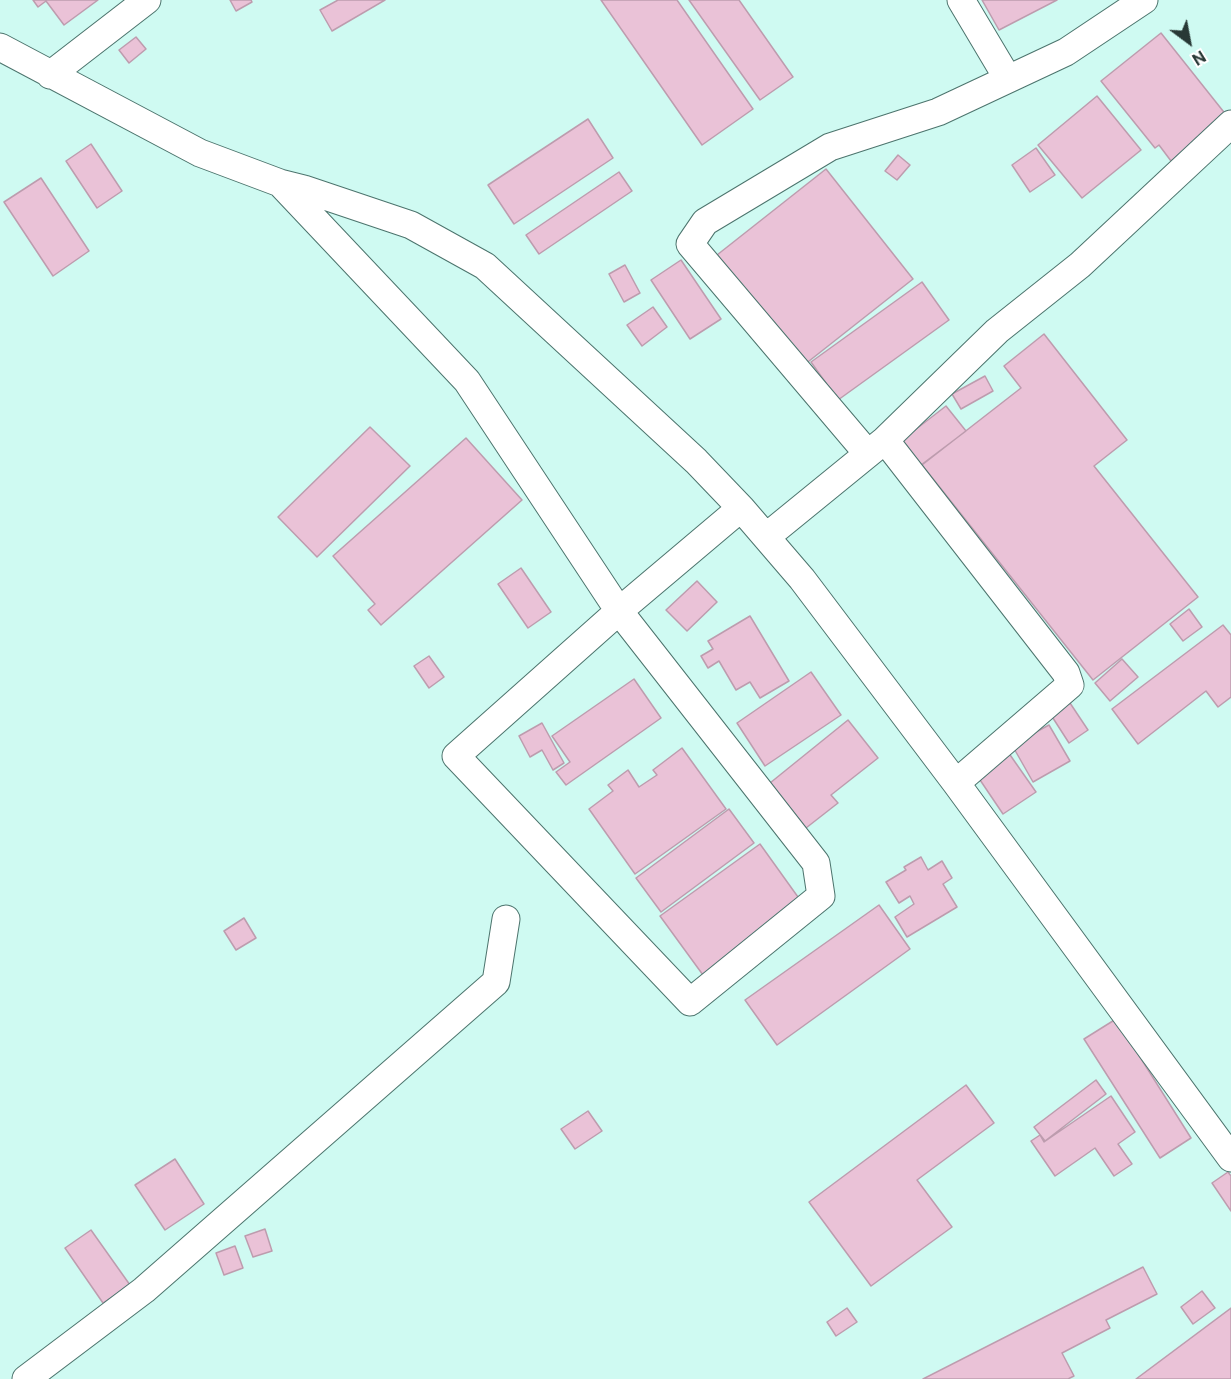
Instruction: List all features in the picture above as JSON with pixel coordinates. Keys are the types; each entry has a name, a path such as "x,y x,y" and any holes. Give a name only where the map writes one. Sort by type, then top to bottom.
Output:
{"street":[{"path":"50,75 147,0"},
{"path":"961,0 1008,79"},
{"path":"956,783 1070,685 1066,673 876,447 690,244 705,222 830,147 938,112 1066,52 1144,0"},
{"path":"0,47 200,153 280,183 411,225 485,266 696,461 741,508 802,579 956,783 1231,1158"},
{"path":"765,537 876,447 997,331 1080,264 1231,124"},
{"path":"280,183 467,381 619,610 816,863 821,896 690,1002 456,756 619,610 741,508"},
{"path":"26,1379 144,1290 496,982 506,919"}],"building":[{"path":"33,0 98,0 64,25 46,1 38,7"},
{"path":"230,0 251,0 252,2 236,11"},
{"path":"338,0 385,0 332,31 320,10"},
{"path":"601,0 677,0 753,109 702,145"},
{"path":"689,0 739,0 793,77 760,100"},
{"path":"982,0 1057,0 999,30"},
{"path":"1161,33 1227,116 1171,161 1159,145 1155,148 1101,81"},
{"path":"136,37 146,49 129,63 119,50"},
{"path":"1097,96 1141,150 1082,198 1038,145"},
{"path":"588,119 613,158 514,224 488,185"},
{"path":"91,144 122,191 97,208 66,161"},
{"path":"1036,148 1055,175 1030,192 1012,165"},
{"path":"898,155 910,165 897,180 885,171"},
{"path":"826,169 913,279 804,365 717,255"},
{"path":"619,172 632,191 539,254 526,235"},
{"path":"41,178 89,251 53,276 4,202"},
{"path":"681,260 721,319 690,339 651,280"},
{"path":"625,265 640,293 624,302 609,274"},
{"path":"922,282 949,320 838,400 811,362"},
{"path":"653,307 667,327 642,346 627,325"},
{"path":"1044,334 1127,440 1094,466 1198,597 1093,680 922,465 1021,388 1004,366"},
{"path":"985,376 993,391 961,409 952,394"},
{"path":"946,406 966,431 921,465 902,440"},
{"path":"370,427 410,466 317,557 278,517"},
{"path":"466,438 522,500 381,625 368,610 375,604 333,556"},
{"path":"521,568 551,612 528,628 498,584"},
{"path":"697,581 717,602 687,631 666,610"},
{"path":"1189,609 1202,627 1183,641 1170,624"},
{"path":"750,616 789,681 760,698 750,682 736,690 719,661 708,668 701,656 713,649 708,641"},
{"path":"1223,625 1231,635 1231,697 1218,707 1206,691 1138,744 1112,709"},
{"path":"429,656 444,677 429,688 414,666"},
{"path":"1122,659 1138,677 1110,701 1095,683"},
{"path":"811,672 841,715 765,766 737,723"},
{"path":"634,679 661,718 566,785 556,772 570,762 552,736"},
{"path":"1070,703 1088,730 1069,743 1051,715"},
{"path":"848,720 878,758 831,795 838,803 806,828 770,783"},
{"path":"542,723 564,763 553,770 542,750 530,757 519,736"},
{"path":"1049,725 1070,761 1033,782 1012,745"},
{"path":"682,748 726,809 635,874 589,809 613,791 608,785 628,770 639,787 657,775 653,770"},
{"path":"1008,752 1036,792 1003,814 976,774"},
{"path":"729,809 754,843 661,912 636,878"},
{"path":"760,844 803,904 703,975 660,916"},
{"path":"921,857 928,870 942,861 952,878 943,884 957,907 907,937 895,917 914,904 910,896 899,903 886,882 906,870 904,867"},
{"path":"879,905 910,949 777,1045 745,1000"},
{"path":"244,918 256,938 236,950 224,931"},
{"path":"1116,1019 1191,1138 1160,1158 1084,1039"},
{"path":"1096,1080 1106,1094 1045,1141 1034,1127"},
{"path":"966,1085 994,1123 917,1180 952,1227 871,1286 809,1202"},
{"path":"1111,1096 1135,1132 1118,1144 1132,1164 1114,1176 1095,1148 1055,1176 1031,1141 1040,1135 1044,1142"},
{"path":"588,1111 602,1131 575,1149 561,1129"},
{"path":"175,1159 204,1204 165,1230 135,1185"},
{"path":"1228,1172 1231,1176 1231,1211 1212,1183"},
{"path":"265,1229 272,1251 253,1257 245,1236"},
{"path":"91,1230 130,1285 103,1303 65,1248"},
{"path":"235,1246 243,1268 224,1275 216,1253"},
{"path":"1143,1267 1157,1294 1106,1320 1110,1328 1062,1353 1074,1376 1068,1379 923,1379"},
{"path":"1202,1291 1215,1308 1193,1324 1181,1307"},
{"path":"847,1308 857,1322 836,1336 827,1322"},
{"path":"1231,1308 1231,1379 1136,1379"}]}
